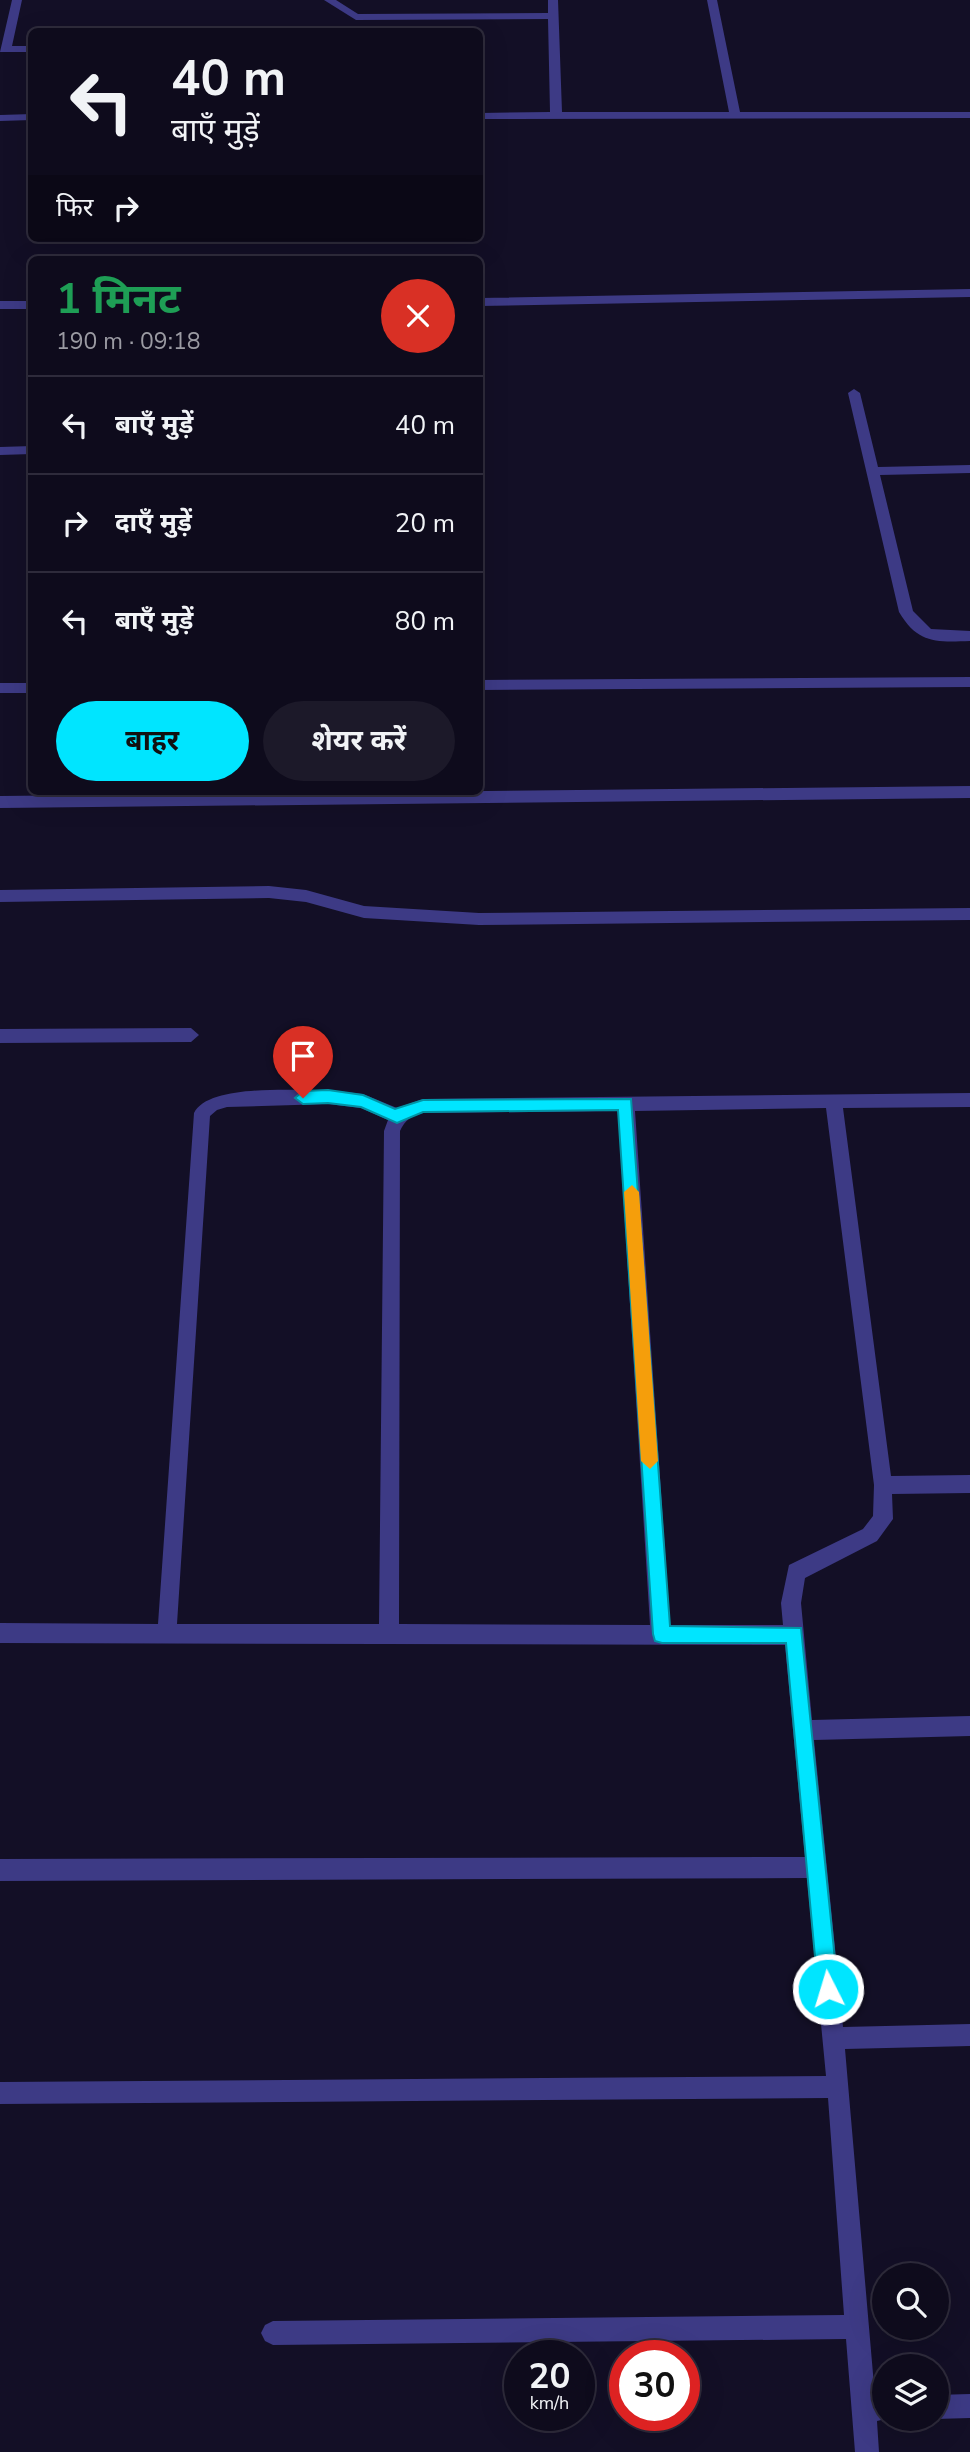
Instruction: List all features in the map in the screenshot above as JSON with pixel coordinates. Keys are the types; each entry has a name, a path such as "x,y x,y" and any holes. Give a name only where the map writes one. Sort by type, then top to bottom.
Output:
{"street":[{"path":"17,0 3,49 28,49"},
{"path":"330,0 356,17 553,16"},
{"path":"553,0 556,116"},
{"path":"712,0 735,116"},
{"path":"350,28 356,17"},
{"path":"483,116 970,115"},
{"path":"0,118 28,117"},
{"path":"483,302 970,293"},
{"path":"0,305 28,305"},
{"path":"854,393 906,612 916,629 929,635 970,636"},
{"path":"0,451 28,450"},
{"path":"873,471 970,469"},
{"path":"483,685 970,682"},
{"path":"0,688 28,688"},
{"path":"0,802 970,792"},
{"path":"0,896 269,892 306,896 364,912 479,919 970,914"},
{"path":"0,1036 191,1035"},
{"path":"167,1633 202,1113 212,1104 227,1100 328,1097 363,1101 397,1116"},
{"path":"389,1634 392,1131 397,1116 405,1110 423,1106 970,1100"},
{"path":"834,1101 883,1485 883,1519 870,1535 796,1572 791,1604 838,2087 857,2327 872,2399"},
{"path":"626,1104 662,1634"},
{"path":"883,1485 970,1484"},
{"path":"0,1633 794,1634"},
{"path":"803,1730 970,1726"},
{"path":"0,1870 817,1867"},
{"path":"833,2038 970,2035"},
{"path":"0,2093 838,2087"},
{"path":"273,2333 857,2327"},
{"path":"949,2407 970,2406"},
{"path":"867,2452 872,2421"}],"slow traffic":[{"path":"632,1192 650,1461"}],"route":[{"path":"303,1098 328,1097 363,1101 397,1116 405,1110 423,1106 626,1104 662,1634 794,1634 828,1989"}]}
